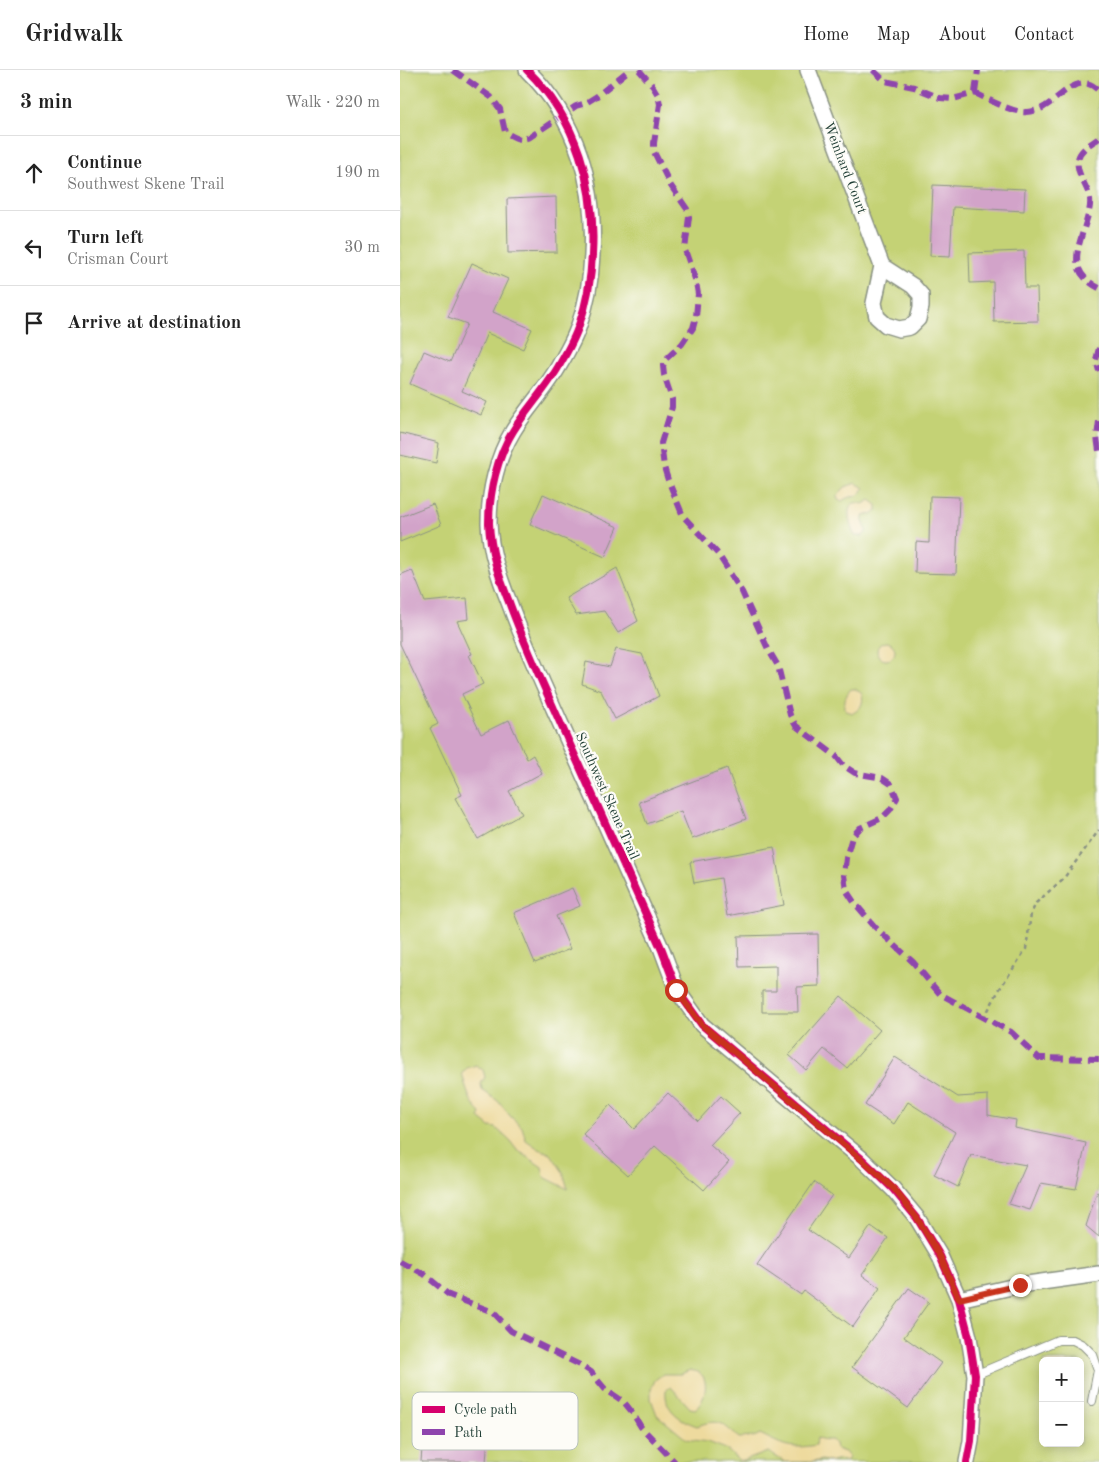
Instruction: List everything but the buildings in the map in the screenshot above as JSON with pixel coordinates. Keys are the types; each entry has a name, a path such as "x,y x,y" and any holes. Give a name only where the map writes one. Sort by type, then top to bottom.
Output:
{"street":[{"name":"Southwest Skene Trail","path":"527,70 539,82 558,108 575,140 586,174 591,200 593,235 588,296 579,327 559,366 536,401 513,430 499,459 489,523 493,554 521,636 662,950 676,990 702,1025 894,1189 917,1218 940,1256 959,1299 969,1337 975,1375 967,1462"},
{"name":"Weinhard Court","path":"808,70 882,266"},
{"path":"959,1299 1020,1285 1099,1274"}],"lane":[{"path":"975,1375 1058,1340 1073,1340 1083,1345 1093,1355 1098,1370 1092,1401"}],"path":[{"path":"984,1018 999,990 1026,949 1031,914 1036,903 1064,878 1099,830"}],"green space":[{"path":"400,70 1099,70 1099,1462 400,1462"}],"sand":[{"path":"856,483 864,488 860,494 842,501 838,500 837,496 845,487"},
{"path":"870,500 877,505 877,511 872,515 865,514 863,516 866,532 863,536 855,536 849,519 850,508 852,504 863,504"},
{"path":"882,642 890,642 895,647 893,658 882,660 877,655 877,647"},
{"path":"851,689 856,689 863,697 858,710 853,713 846,711 845,705 846,697"},
{"path":"476,1065 483,1070 485,1077 481,1084 482,1090 498,1101 522,1127 526,1140 539,1149 551,1154 563,1172 568,1189 544,1177 542,1167 516,1149 496,1128 490,1127 479,1118 481,1113 471,1100 462,1073 467,1068"},
{"path":"690,1370 698,1372 704,1379 704,1396 699,1406 695,1409 690,1408 671,1387 666,1390 670,1409 685,1421 697,1426 710,1422 720,1423 739,1438 754,1437 760,1434 780,1444 792,1447 816,1445 817,1438 832,1440 836,1449 845,1452 849,1457 847,1461 839,1459 829,1462 822,1460 785,1462 768,1452 739,1461 726,1449 708,1442 686,1439 657,1415 651,1399 651,1389 655,1380 663,1374 681,1374"}],"marked path":[{"path":"453,70 491,97 500,109 505,132 520,139 530,137 576,106 586,103 629,70"},
{"path":"639,70 658,95 660,104 654,152 671,186 687,209 689,217 685,250 698,294 693,328 682,344 666,359 663,366 672,399 672,407 661,443 664,467 683,516 718,554 742,592 768,649 778,666 790,715 796,726 855,773 882,778 891,784 897,798 890,810 882,818 860,828 852,837 846,858 844,875 846,890 875,927 913,962 940,994 1011,1032 1039,1058 1099,1059"},
{"path":"873,70 885,81 914,87 940,98 953,99 975,93 1000,105 1021,112 1042,108 1078,84 1092,85 1099,91"},
{"path":"975,93 978,70"},
{"path":"1099,138 1083,150 1078,159 1078,169 1089,194 1090,208 1077,260 1082,275 1099,288"},
{"path":"1099,348 1096,360 1099,371"},
{"path":"1099,421 1097,437 1099,451"},
{"path":"400,1261 424,1274 449,1295 493,1312 511,1331 591,1372 605,1389 624,1402 641,1427 675,1462"}],"cycle path":[{"path":"527,70 559,110 571,132 580,155 591,204 592,255 590,281 582,317 575,335 555,373 513,431 498,463 490,499 489,523 491,544 499,573 530,655 662,950 677,990 702,1025 862,1159 893,1189 917,1218 940,1256 959,1299 969,1337 975,1375 971,1441 967,1462"}],"route":[{"path":"676,990 702,1025 894,1189 917,1218 940,1256 959,1299 1020,1285"}]}
